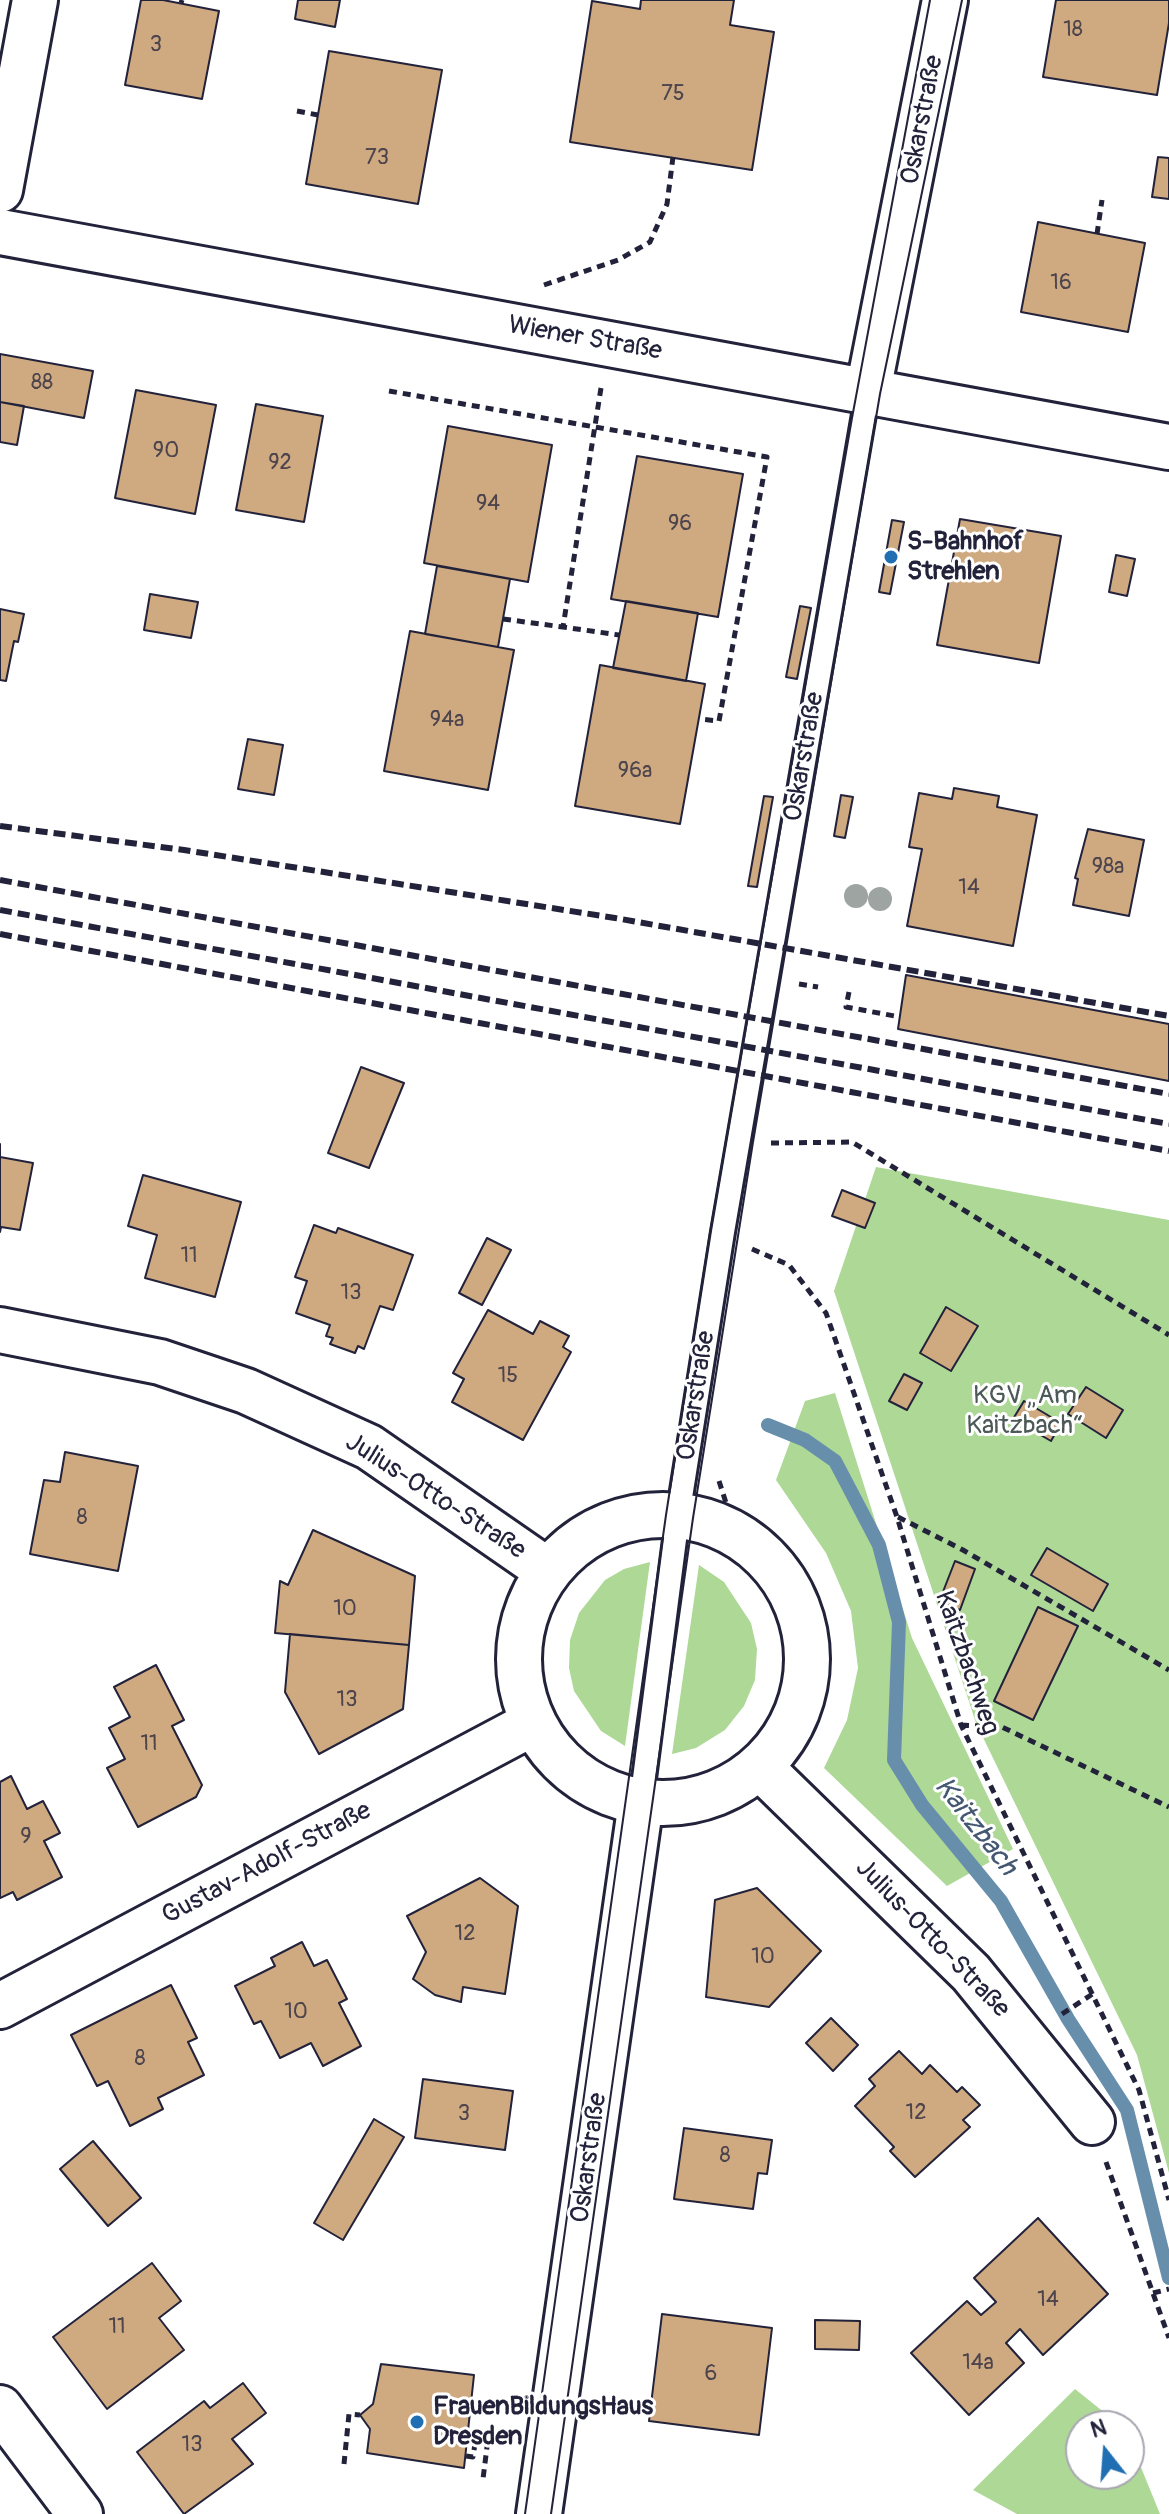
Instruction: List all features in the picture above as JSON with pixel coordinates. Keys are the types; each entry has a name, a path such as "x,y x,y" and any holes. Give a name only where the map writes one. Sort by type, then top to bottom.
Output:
{"street":[{"path":"0,190 35,0"},
{"name":"Oskarstraße","path":"868,391 945,0"},
{"name":"Wiener Straße","path":"0,232 1169,447"},
{"name":"Julius-Otto-Straße","path":"0,1330 160,1362 246,1391 369,1447 548,1571"},
{"path":"678,1516 736,1534 771,1562 796,1600 808,1644 805,1689 789,1732 760,1767 728,1789 691,1801 641,1802 588,1783 556,1757 533,1723 521,1685 519,1645 528,1606 548,1571 581,1541 622,1521 678,1516"},
{"name":"Gustav-Adolf-Straße","path":"0,2006 533,1723"},
{"name":"Julius-Otto-Straße","path":"760,1767 971,1973 1092,2122"},
{"name":"Oskarstraße","path":"539,2514 641,1802"},
{"path":"0,2408 80,2514"}],"lane":[{"name":"Oskarstraße","path":"641,1802 678,1516 723,1232 868,391"}],"path":[{"path":"297,111 318,115"},
{"path":"543,286 618,260 650,242 667,204 673,157"},
{"path":"1097,234 1102,200"},
{"path":"563,627 608,343"},
{"path":"389,391 767,457 719,721 699,719"},
{"path":"503,619 619,635"},
{"path":"849,992 846,1007 900,1017"},
{"path":"764,1144 791,1140 852,1142 1169,1335"},
{"name":"Kaitzbachweg","path":"749,1247 789,1265 826,1313 897,1517 961,1725 1139,2090 1169,2200"},
{"path":"897,1517 963,1550 1169,1670"},
{"path":"961,1725 1002,1727 1169,1807"},
{"path":"1092,2122 1169,2338"},
{"path":"1153,2293 1169,2289"},
{"path":"344,2464 349,2414 360,2415"},
{"path":"466,2456 473,2457 476,2437 488,2439 483,2479"}],"green space":[{"name":"KGV „Am Kaitzbach“","path":"876,1167 1169,1220 1169,2173 1137,2055 976,1723 834,1291"},
{"path":"835,1393 912,1638 1013,1849 947,1886 824,1768 847,1720 858,1668 851,1611 826,1553 776,1480 805,1401"},
{"path":"650,1562 625,1746 601,1731 574,1691 569,1668 570,1640 579,1613 605,1580 624,1569"},
{"path":"699,1565 724,1582 751,1623 757,1649 755,1680 744,1706 725,1730 696,1748 672,1754"},
{"path":"1075,2389 1101,2410 1065,2410 1065,2490 1145,2490 1145,2477 1160,2514 1017,2514 973,2490"}],"building":[{"path":"141,0 163,0 219,11 202,99 125,85"},
{"path":"298,0 340,0 335,27 295,19"},
{"path":"641,0 734,0 730,25 774,32 752,170 570,142 592,1 640,9"},
{"path":"1056,0 1169,0 1169,23 1157,95 1043,77"},
{"path":"329,51 442,70 418,204 306,184"},
{"path":"1158,157 1169,158 1169,199 1152,197"},
{"path":"1038,222 1145,243 1128,332 1021,312"},
{"path":"0,354 93,371 84,418 0,402"},
{"path":"136,390 216,405 195,514 115,498"},
{"path":"0,402 24,406 17,445 0,442"},
{"path":"256,404 323,416 304,522 236,510"},
{"path":"448,426 552,445 528,582 424,563"},
{"path":"637,456 743,474 718,617 611,599"},
{"path":"960,519 1061,536 1039,663 937,645"},
{"name":"S-Bahnhof Strehlen","path":"892,520 904,522 890,594 879,592"},
{"path":"1116,555 1135,559 1127,596 1109,592"},
{"path":"437,566 510,579 498,647 425,634"},
{"path":"150,594 198,602 191,638 144,630"},
{"path":"626,601 698,613 686,681 613,668"},
{"path":"800,606 811,608 797,679 786,677"},
{"path":"0,609 24,614 18,642 14,641 6,681 0,680"},
{"path":"410,631 514,650 488,790 384,771"},
{"path":"600,665 705,684 680,824 575,806"},
{"path":"248,739 283,745 274,795 238,789"},
{"path":"954,788 999,796 997,807 1037,815 1013,946 907,926 922,849 909,847 919,793 952,799"},
{"path":"841,795 853,797 845,838 834,836"},
{"path":"764,796 773,797 757,887 748,886"},
{"path":"1088,829 1144,840 1129,916 1073,905 1078,879 1075,878"},
{"path":"906,975 1169,1024 1169,1081 898,1029"},
{"path":"361,1067 404,1083 369,1168 328,1153"},
{"path":"0,1157 33,1163 20,1230 1,1227 0,1232"},
{"path":"143,1175 241,1202 215,1297 145,1278 157,1235 128,1226"},
{"path":"842,1190 875,1203 865,1228 832,1216"},
{"path":"314,1225 336,1233 338,1228 413,1255 393,1310 380,1306 364,1349 358,1346 355,1353 330,1344 333,1338 326,1336 330,1325 296,1313 307,1281 295,1277"},
{"path":"487,1238 511,1250 482,1305 459,1293"},
{"path":"946,1307 978,1326 951,1371 920,1353"},
{"path":"488,1310 533,1334 540,1321 569,1336 563,1347 571,1352 523,1440 452,1402 464,1379 453,1373"},
{"path":"904,1374 922,1383 907,1410 889,1401"},
{"path":"1086,1387 1123,1410 1106,1438 1068,1414"},
{"path":"1024,1401 1061,1423 1051,1441 1013,1419"},
{"path":"65,1452 138,1466 118,1571 30,1554 44,1480 60,1482"},
{"path":"313,1530 415,1576 409,1645 275,1633 280,1581 288,1585"},
{"path":"1047,1548 1108,1584 1093,1611 1031,1575"},
{"path":"955,1561 975,1569 960,1610 939,1602"},
{"path":"1038,1607 1078,1626 1033,1720 994,1701"},
{"path":"290,1634 409,1645 403,1709 319,1754 285,1692"},
{"path":"156,1665 184,1720 172,1726 202,1785 196,1797 138,1827 107,1768 125,1759 109,1728 130,1717 114,1687"},
{"path":"11,1776 27,1809 43,1801 60,1833 44,1841 62,1877 17,1900 13,1892 0,1898 0,1782"},
{"path":"480,1878 518,1906 505,1994 463,1987 461,2002 435,1995 413,1979 426,1952 407,1916"},
{"path":"757,1888 821,1951 769,2007 706,1997 715,1900"},
{"path":"302,1942 314,1966 327,1960 347,1999 339,2003 361,2046 323,2066 311,2043 280,2058 261,2021 254,2024 235,1986 275,1966 271,1958"},
{"path":"171,1985 197,2038 188,2042 204,2075 158,2098 163,2109 130,2126 108,2081 97,2086 71,2035"},
{"path":"831,2018 858,2045 833,2071 806,2043"},
{"path":"899,2051 922,2074 930,2065 957,2092 962,2087 980,2105 963,2120 970,2127 915,2177 890,2151 894,2147 855,2106 875,2086 869,2079"},
{"path":"423,2079 513,2091 505,2150 415,2138"},
{"path":"374,2119 404,2137 343,2240 314,2223"},
{"path":"684,2128 772,2140 767,2174 758,2173 753,2209 674,2199"},
{"path":"93,2141 141,2198 108,2226 60,2169"},
{"path":"1038,2218 1108,2294 1043,2355 1020,2329 1006,2343 1024,2363 969,2415 911,2353 967,2301 981,2315 996,2302 974,2278"},
{"path":"152,2263 181,2301 159,2318 184,2350 107,2409 53,2337"},
{"path":"662,2314 772,2328 759,2435 649,2421"},
{"path":"815,2320 860,2321 859,2350 815,2349"},
{"name":"FrauenBildungsHaus Dresden","path":"381,2364 474,2375 464,2468 367,2453 370,2429 360,2415 373,2404"},
{"path":"243,2383 266,2413 232,2439 253,2464 184,2514 137,2452 204,2401 210,2408"}],"waterway":[{"name":"Kaitzbach","path":"768,1425 805,1440 835,1461 879,1545 899,1622 894,1760 922,1805 1001,1901 1068,2019 1127,2110 1169,2278"}],"tram line":[{"path":"525,2514 666,1515 710,1233 852,418 930,0"},
{"path":"551,2514 693,1518 753,1142 880,394 962,0"}],"railway":[{"path":"0,826 184,850 615,918 1169,1016"},
{"path":"0,880 1169,1094"},
{"path":"0,910 1169,1124"},
{"path":"0,934 1169,1151"}],"place":[{"name":"S-Bahnhof Strehlen","path":"891,557"},
{"name":"FrauenBildungsHaus Dresden","path":"417,2422"}]}
